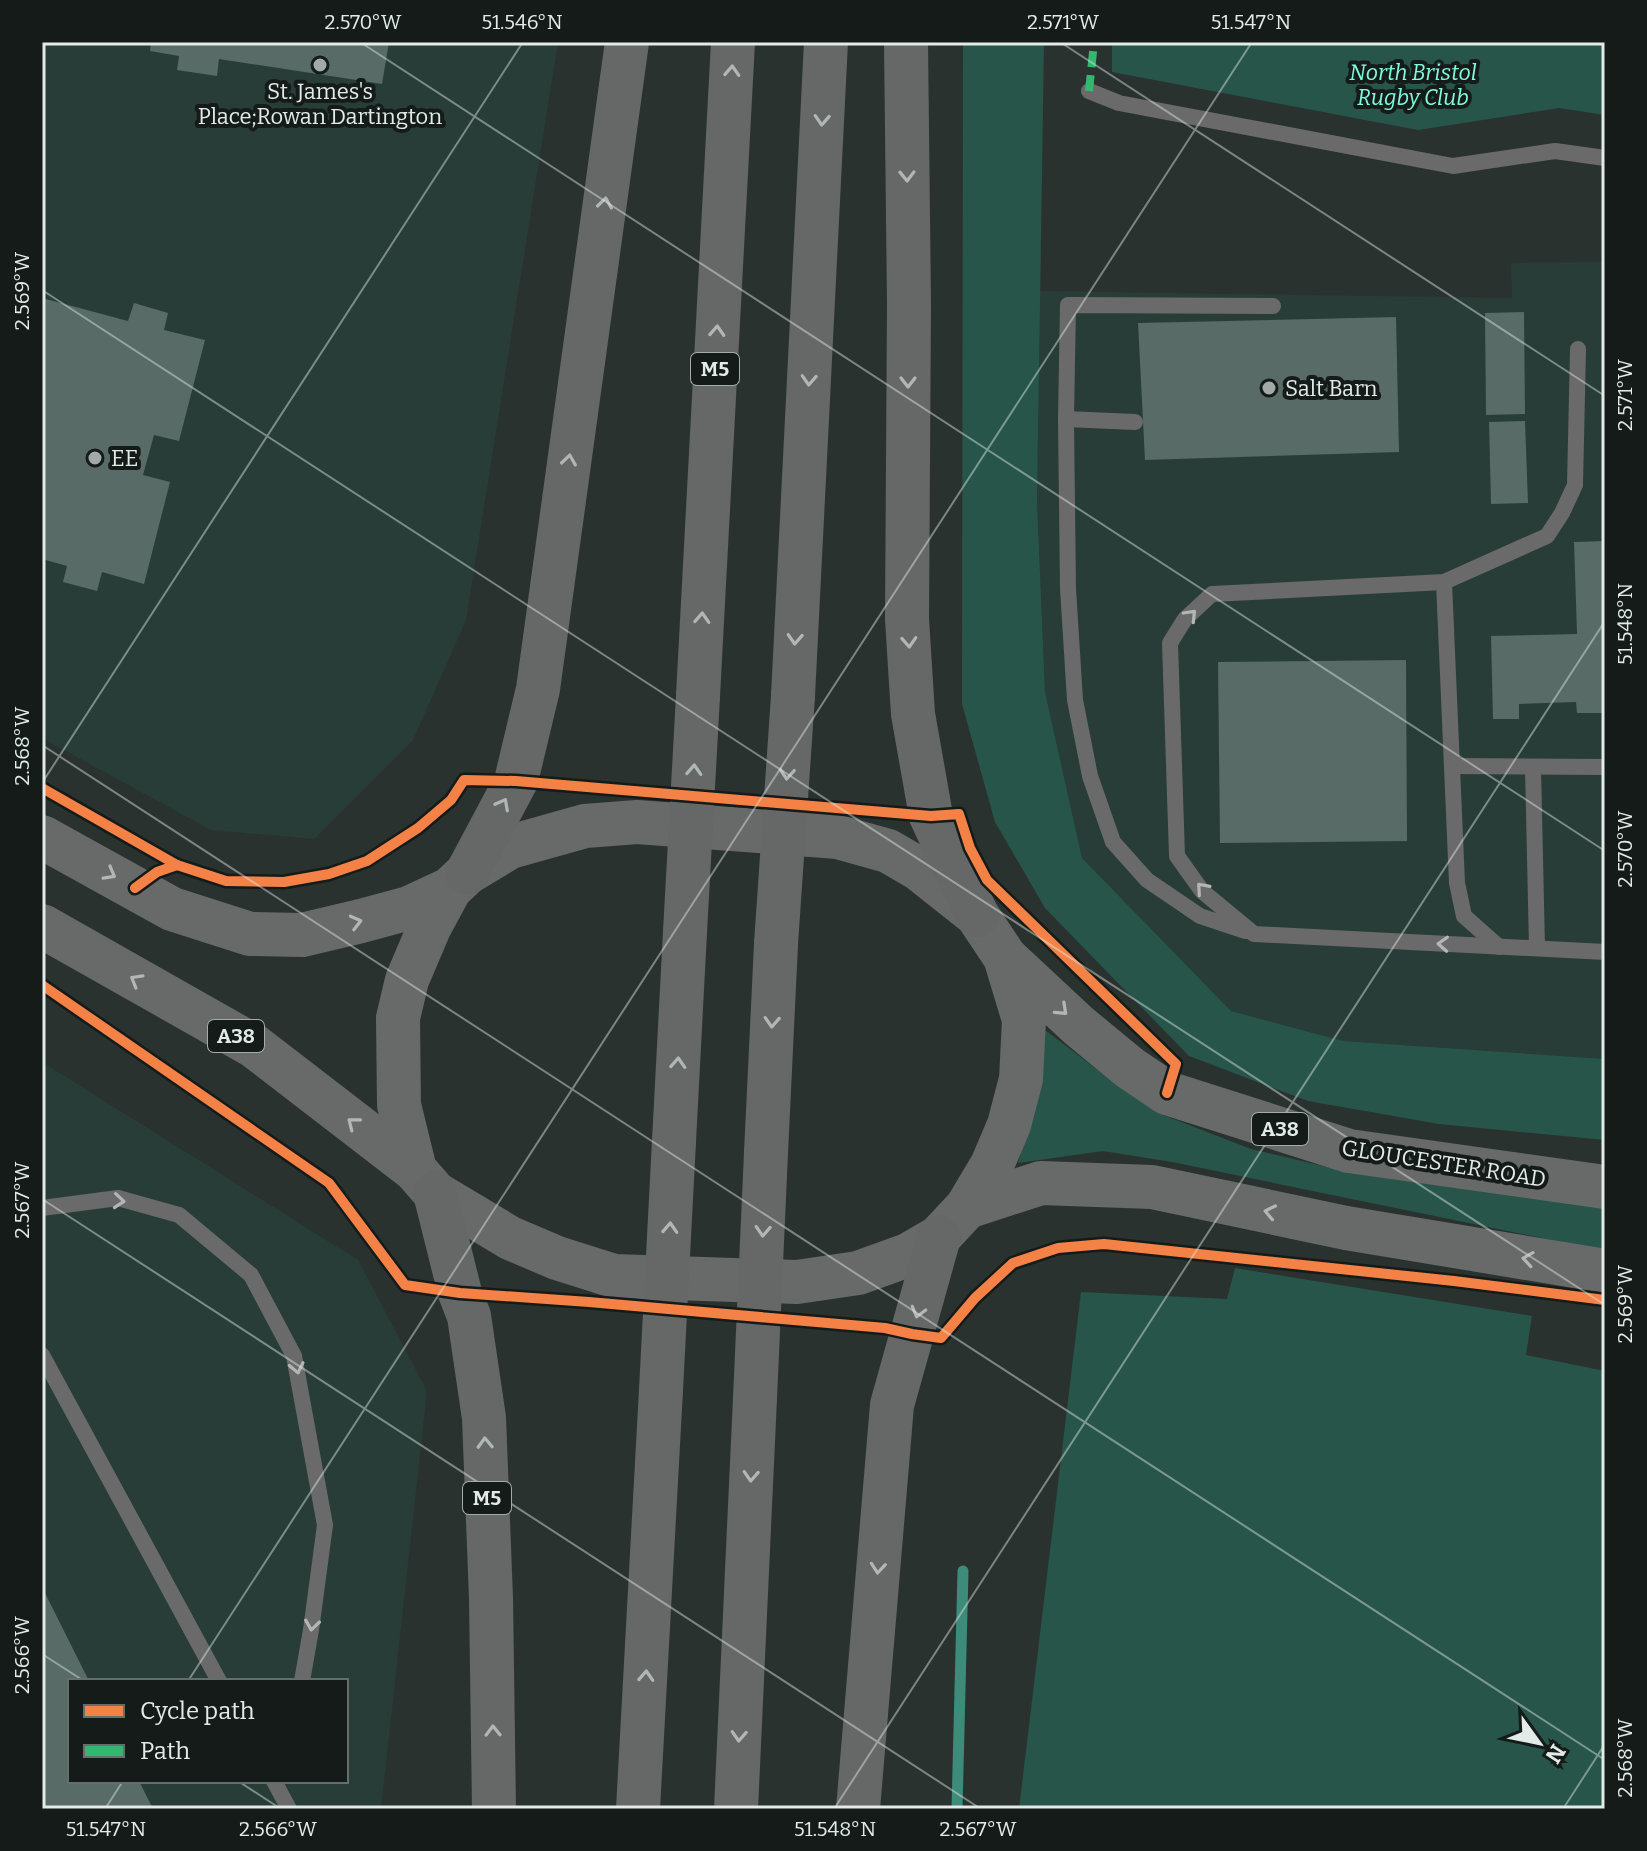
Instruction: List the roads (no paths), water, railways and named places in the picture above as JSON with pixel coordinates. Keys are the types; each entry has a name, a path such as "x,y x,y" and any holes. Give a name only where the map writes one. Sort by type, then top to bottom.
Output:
{"highway":[{"path":"458,881 516,781 538,689 627,42"},
{"name":"M5","path":"638,1809 733,42"},
{"path":"736,1809 776,944 793,696 826,42"},
{"path":"906,42 909,304 907,619 913,714 931,816 977,915"},
{"name":"M5","path":"425,1182 469,1316 484,1418 494,1809"},
{"path":"858,1809 892,1405 953,1222"}],"main road":[{"path":"42,837 172,909 250,934 302,935 397,911 458,881 510,847 585,826 637,822 838,837 888,851 919,869 977,915 1005,957 1024,1020 1021,1079 1009,1125 992,1165 953,1222"},
{"path":"458,881 430,926 407,980 398,1018 399,1105 425,1182 510,1238 557,1258 614,1276 797,1282 858,1273 908,1255 953,1222 1041,1183 1152,1187 1346,1228 1605,1271"},
{"name":"A38","path":"42,926 254,1046 425,1182"},
{"name":"GLOUCESTER ROAD","path":"1005,957 1079,1026 1130,1068 1167,1093 1349,1151 1605,1187"}],"lane":[{"path":"1089,91 1119,103 1453,166 1555,151 1605,158"},
{"path":"1273,306 1068,305 1068,589 1075,700 1090,776 1113,842 1147,880 1200,916 1254,934 1605,952"},
{"path":"1254,934 1202,891 1177,856 1170,643 1185,619 1212,594 1444,582 1547,536 1575,485 1578,349"},
{"path":"1066,419 1135,422"},
{"path":"1444,582 1457,883 1464,916 1499,947"},
{"path":"1452,766 1605,767"},
{"path":"1533,767 1537,948"},
{"path":"42,1208 118,1198 179,1215 251,1275 294,1356 325,1525 302,1679"},
{"path":"42,1355 218,1679"}],"waterway":[{"path":"957,1809 963,1571"}],"place":[{"name":"St. James's Place;Rowan Dartington","path":"320,65"},
{"name":"Salt Barn","path":"1269,388"},
{"name":"EE","path":"95,458"}],"park label":[{"name":"North Bristol Rugby Club","path":"1413,84"}]}
